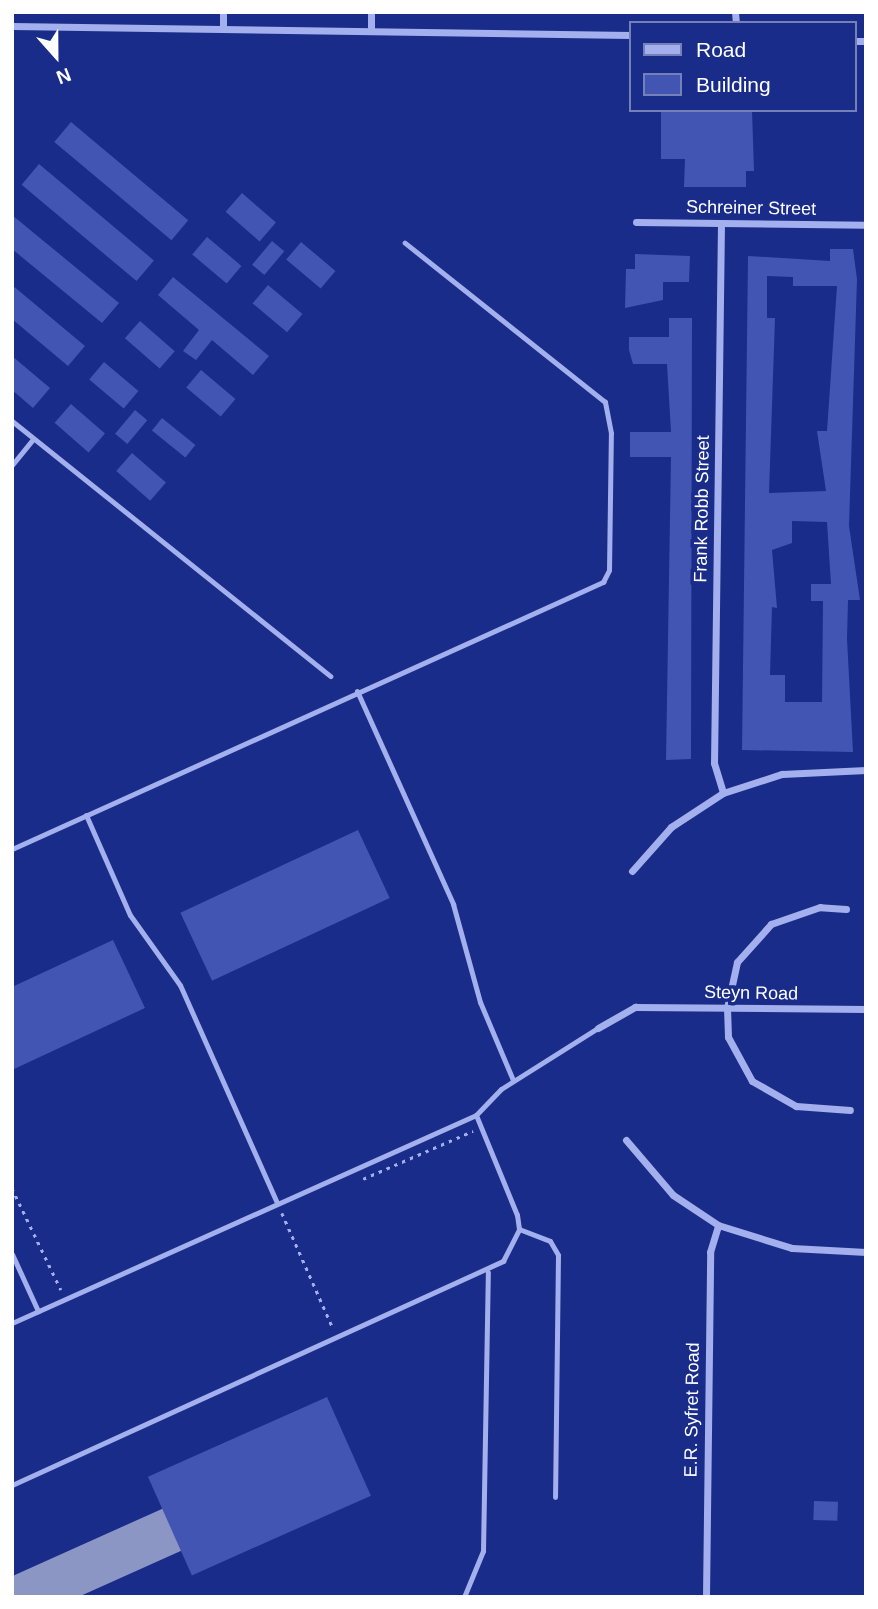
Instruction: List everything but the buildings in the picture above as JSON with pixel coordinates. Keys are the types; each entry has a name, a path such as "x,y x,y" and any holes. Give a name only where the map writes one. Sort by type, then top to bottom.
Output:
{"street":[{"path":"223,12 223,28"},
{"path":"371,12 371,30"},
{"path":"12,26 630,35"},
{"name":"Schreiner Street","path":"636,222 866,225"},
{"name":"Frank Robb Street","path":"721,223 714,763 723,793"},
{"path":"632,871 671,827 723,793 782,774 866,771"},
{"path":"846,909 820,907 771,924 737,962 727,1008 728,1037 752,1081 796,1106 850,1110"},
{"name":"Steyn Road","path":"598,1028 635,1007 866,1009"},
{"path":"626,1140 673,1195 718,1225 792,1248 866,1252"},
{"name":"E.R. Syfret Road","path":"706,1597 710,1252 718,1225"}],"lane":[{"path":"12,849 358,691 598,586 609,570 611,433 605,402 405,243"},
{"path":"12,421 330,676"},
{"path":"12,465 33,439"},
{"path":"358,691 453,904 480,1002 513,1080"},
{"path":"86,815 130,915 171,968 277,1203"},
{"path":"12,1323 476,1115 513,1080 598,1028"},
{"path":"12,1485 488,1272 503,1261 519,1229 515,1203 476,1115"},
{"path":"519,1229 550,1241 558,1255 555,1497"},
{"path":"12,1254 38,1311"},
{"path":"464,1597 482,1551 488,1272"}],"path":[{"path":"12,1188 65,1299"},
{"path":"277,1203 338,1339"}],"taxiway":[{"path":"22,1597 171,1530"}]}
